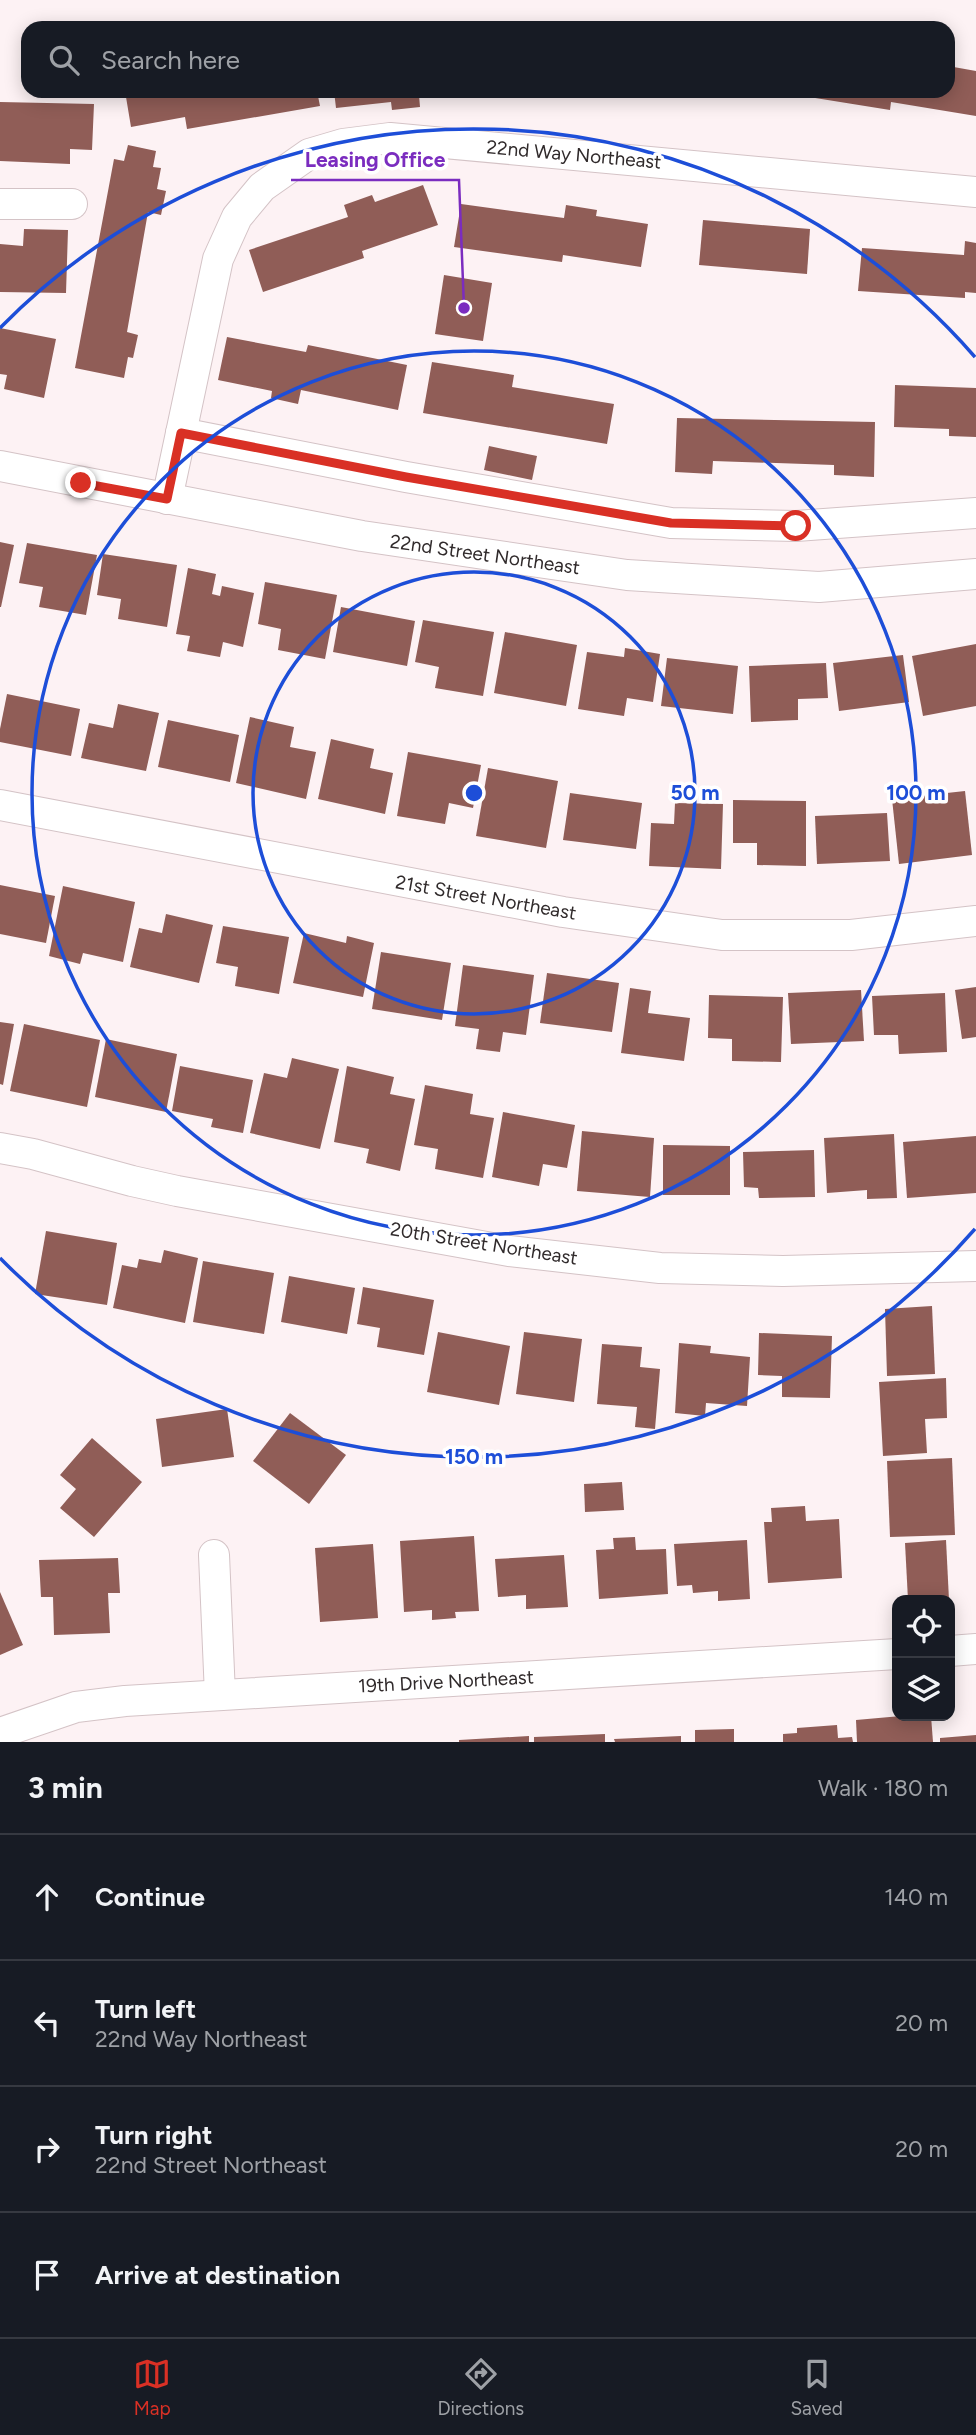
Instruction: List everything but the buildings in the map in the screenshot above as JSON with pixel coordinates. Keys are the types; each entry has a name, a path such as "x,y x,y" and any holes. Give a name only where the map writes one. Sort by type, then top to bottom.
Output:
{"street":[{"name":"22nd Way Northeast","path":"167,499 218,260 237,217 262,187 309,154 343,144 390,138 976,192"},
{"path":"0,204 72,204"},
{"path":"181,433 406,477 671,523 796,526 976,513"},
{"name":"22nd Street Northeast","path":"0,466 362,536 627,575 819,587 976,574"},
{"name":"21st Street Northeast","path":"0,805 563,912 722,935 851,935 976,921"},
{"name":"20th Street Northeast","path":"0,1148 177,1191 509,1251 660,1268 783,1271 976,1266"},
{"path":"214,1555 220,1695"},
{"path":"955,1651 976,1649"},
{"name":"19th Drive Northeast","path":"0,1733 76,1707 125,1701 892,1654"}],"place":[{"name":"Leasing Office","path":"464,308"}],"route":[{"path":"81,483 167,499 181,433 406,477 671,523 796,526"}]}
